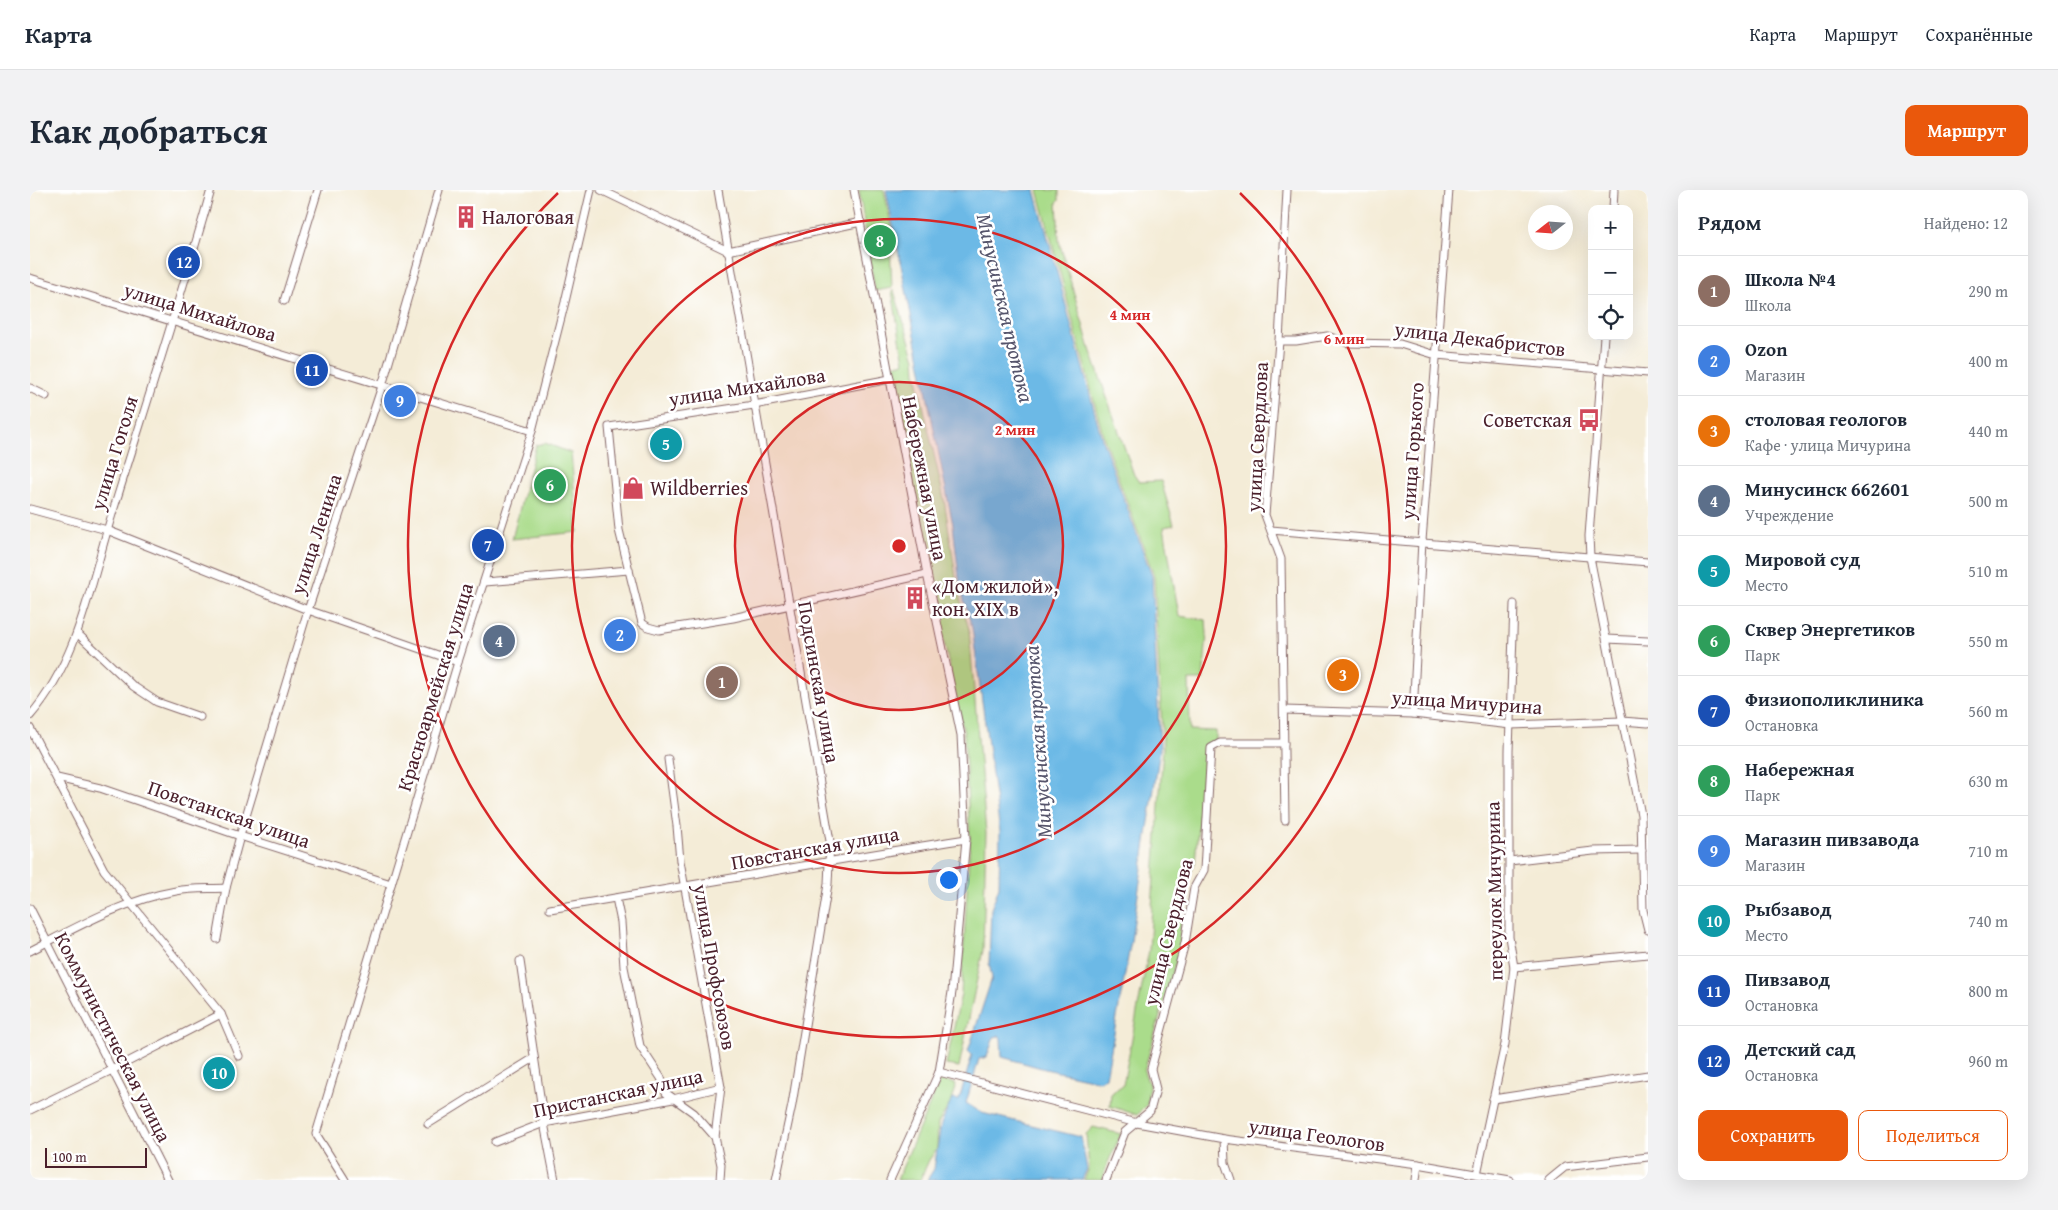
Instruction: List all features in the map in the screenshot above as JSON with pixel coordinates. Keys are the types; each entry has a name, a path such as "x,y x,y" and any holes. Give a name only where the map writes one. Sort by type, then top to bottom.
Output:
{"street":[{"name":"улица Гоголя","path":"30,716 43,701 64,667 78,634 107,530 173,320 211,190"},
{"path":"284,301 318,190"},
{"name":"улица Ленина","path":"217,939 226,888 240,836 308,610 382,386 439,190"},
{"name":"Красноармейская улица","path":"345,1180 316,1134 458,662 532,431 591,190"},
{"path":"601,190 728,251 860,222"},
{"name":"Подсинская улица","path":"718,190 830,841 828,884 794,1095 776,1180"},
{"name":"Набережная улица","path":"854,190 926,574 961,735 966,839 952,992 939,1072 890,1180"},
{"name":"улица Свердлова","path":"1285,820 1282,559 1265,515 1279,341 1287,190"},
{"name":"улица Горького","path":"1413,714 1422,541 1449,190"},
{"path":"1613,205 1614,190"},
{"name":"улица Михайлова","path":"30,278 173,320 532,431"},
{"name":"улица Декабристов","path":"1279,341 1296,341 1327,336 1348,343 1400,344 1436,355 1648,373"},
{"path":"1604,340 1589,536 1590,557 1622,721 1644,815 1642,910 1648,930"},
{"name":"улица Михайлова","path":"629,570 619,530 609,427 754,405 890,379"},
{"path":"30,388 46,396"},
{"path":"30,509 107,530 308,610 458,662"},
{"path":"1271,530 1422,541 1648,562"},
{"path":"485,582 629,570 642,622 659,630 733,618 926,574"},
{"name":"переулок Мичурина","path":"1477,1174 1505,1044 1514,967 1509,937 1514,604"},
{"path":"78,634 133,686 157,702 200,717"},
{"path":"1606,639 1648,641"},
{"name":"улица Мичурина","path":"1284,710 1413,714 1511,725 1622,721 1648,723"},
{"path":"30,728 104,870 221,1014 239,1056"},
{"name":"улица Свердлова","path":"1106,1180 1125,1132 1150,1111 1156,1089 1151,1069 1185,943 1194,888 1204,870 1211,748 1220,743 1284,744"},
{"name":"улица Профсоюзов","path":"668,759 684,887 721,1087 715,1137 721,1165 720,1180"},
{"name":"Повстанская улица","path":"57,778 100,788 240,836 391,884"},
{"name":"Повстанская улица","path":"550,909 684,887 829,860 966,839"},
{"path":"1510,861 1593,851 1642,850"},
{"path":"30,951 92,919 132,904 176,891 226,888"},
{"path":"616,898 621,922 624,967 640,1046 661,1078 666,1093 694,1113 715,1137"},
{"name":"Коммунистическая улица","path":"30,908 46,943 168,1180"},
{"path":"1514,967 1648,954"},
{"path":"520,961 544,1123 555,1180"},
{"path":"30,1110 221,1014"},
{"path":"428,1124 534,1058"},
{"name":"улица Геологов","path":"939,1072 1121,1117 1137,1123 1224,1138 1418,1164 1510,1180"},
{"path":"1493,1099 1648,1075"},
{"name":"Пристанская улица","path":"495,1142 544,1123 673,1099 721,1087"},
{"path":"1224,1138 1225,1163 1231,1180"},
{"path":"1549,1180 1564,1167 1648,1157"},
{"path":"1416,1180 1418,1164"}],"green space":[{"path":"859,190 884,190 894,237 890,244 892,288 875,291"},
{"path":"1038,190 1059,190 1059,200 1057,202 1059,241 1090,349 1134,475 1139,482 1161,481 1174,525 1164,527 1179,616 1206,620 1207,634 1203,680 1189,680 1190,730 1216,731 1216,741 1205,746 1195,863 1183,890 1180,947 1144,1071 1149,1085 1147,1105 1137,1115 1110,1106 1111,1093 1123,1085 1149,950 1163,748 1154,576 1104,439"},
{"path":"892,291 894,291 915,359 916,374 944,499 958,590 969,629 986,833 983,950 959,1067 946,1065 961,994 970,839 964,734 929,574 890,366 904,362"},
{"path":"545,443 571,453 578,532 512,539 536,445"},
{"path":"940,1080 956,1084 950,1104 938,1123 937,1149 929,1160 920,1180 897,1180"},
{"path":"1093,1127 1121,1134 1105,1169 1103,1180 1084,1180 1089,1168 1086,1134"}],"water":[{"name":"Минусинская протока","path":"886,190 1035,190 1102,439 1152,576 1160,749 1131,941 1106,1077 1100,1081 1002,1057 1001,1039 999,1036 994,1037 987,1057 979,1059 966,1103 982,1113 1081,1137 1087,1169 1082,1180 927,1180 934,1169 941,1124 952,1099 959,1100 972,1055 968,1051 992,978 989,963 991,909 999,887 1000,832 972,628 960,587 953,525"}],"place":[{"name":"Налоговая","path":"466,217"},
{"name":"Набережная","path":"880,241"},
{"name":"Детский сад","path":"184,262"},
{"name":"Пивзавод","path":"312,370"},
{"name":"Магазин пивзавода","path":"400,401"},
{"name":"Советская","path":"1589,420"},
{"name":"Мировой суд","path":"666,444"},
{"name":"Сквер Энергетиков","path":"550,485"},
{"name":"Wildberries","path":"633,488"},
{"name":"Физиополиклиника","path":"488,545"},
{"name":"«Дом жилой», кон. ХIХ в","path":"915,598"},
{"name":"Ozon","path":"620,635"},
{"name":"Минусинск 662601","path":"499,641"},
{"name":"столовая геологов","path":"1343,675"},
{"name":"Школа №4","path":"722,682"},
{"name":"Рыбзавод","path":"219,1073"}]}
